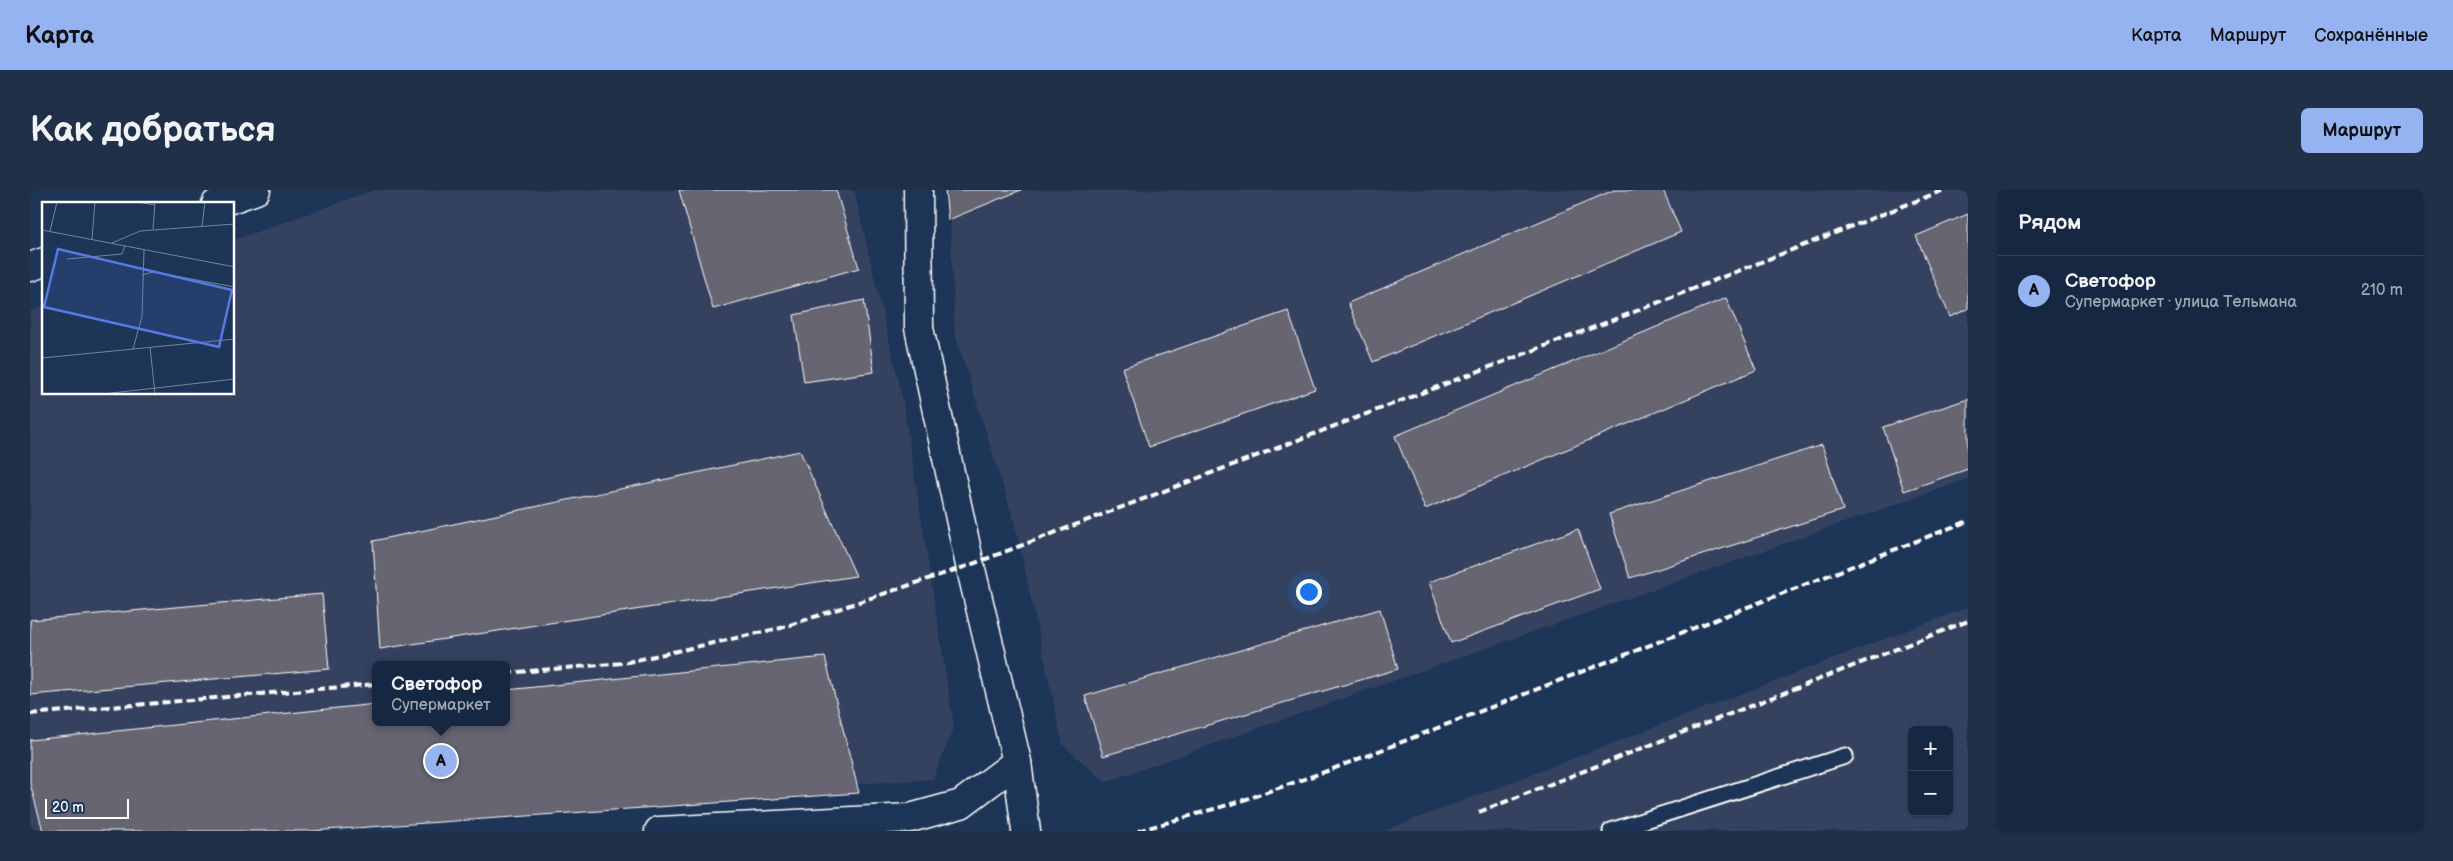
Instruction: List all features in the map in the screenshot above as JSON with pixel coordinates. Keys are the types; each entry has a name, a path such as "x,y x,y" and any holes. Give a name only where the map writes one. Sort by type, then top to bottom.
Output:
{"street":[{"path":"222,202 256,190"},
{"path":"918,190 919,328 970,565 1016,762 1026,831"},
{"path":"30,267 42,263"},
{"path":"660,831 910,818 961,804 1016,762"}],"lane":[{"path":"1612,831 1845,756"}],"shaded area":[{"path":"375,190 854,190 902,396 954,727 933,779 129,831 30,831 30,312 42,308 42,395 235,395 235,240"},
{"path":"1020,190 1968,190 1968,479 1105,782 1063,745 1014,521 955,334 949,195"},
{"path":"1968,607 1968,831 1384,831"}],"building":[{"path":"679,190 836,190 859,268 713,309"},
{"path":"945,190 1021,190 948,220"},
{"path":"1614,190 1663,190 1681,232 1373,362 1348,303"},
{"path":"1968,214 1968,309 1950,317 1916,236"},
{"path":"1726,298 1756,370 1425,509 1395,436"},
{"path":"864,300 874,372 804,382 794,315"},
{"path":"1288,311 1315,389 1149,447 1122,368"},
{"path":"1968,399 1968,469 1904,491 1883,427"},
{"path":"1822,445 1843,510 1630,578 1609,514"},
{"path":"800,451 856,576 380,649 373,541"},
{"path":"1578,529 1600,589 1451,643 1429,582"},
{"path":"322,594 329,669 30,695 30,620"},
{"path":"1380,609 1398,669 1103,756 1085,696"},
{"path":"825,657 859,793 311,831 43,831 30,783 30,740 372,704 372,726 510,726 510,690"}],"railway":[{"path":"510,673 623,663 781,628 970,565 1634,312 1944,190"},
{"path":"1138,831 1238,802 1330,770 1968,521"},
{"path":"1479,812 1968,621"},
{"path":"30,714 372,684"}],"place":[{"name":"Светофор","path":"441,761"}]}
